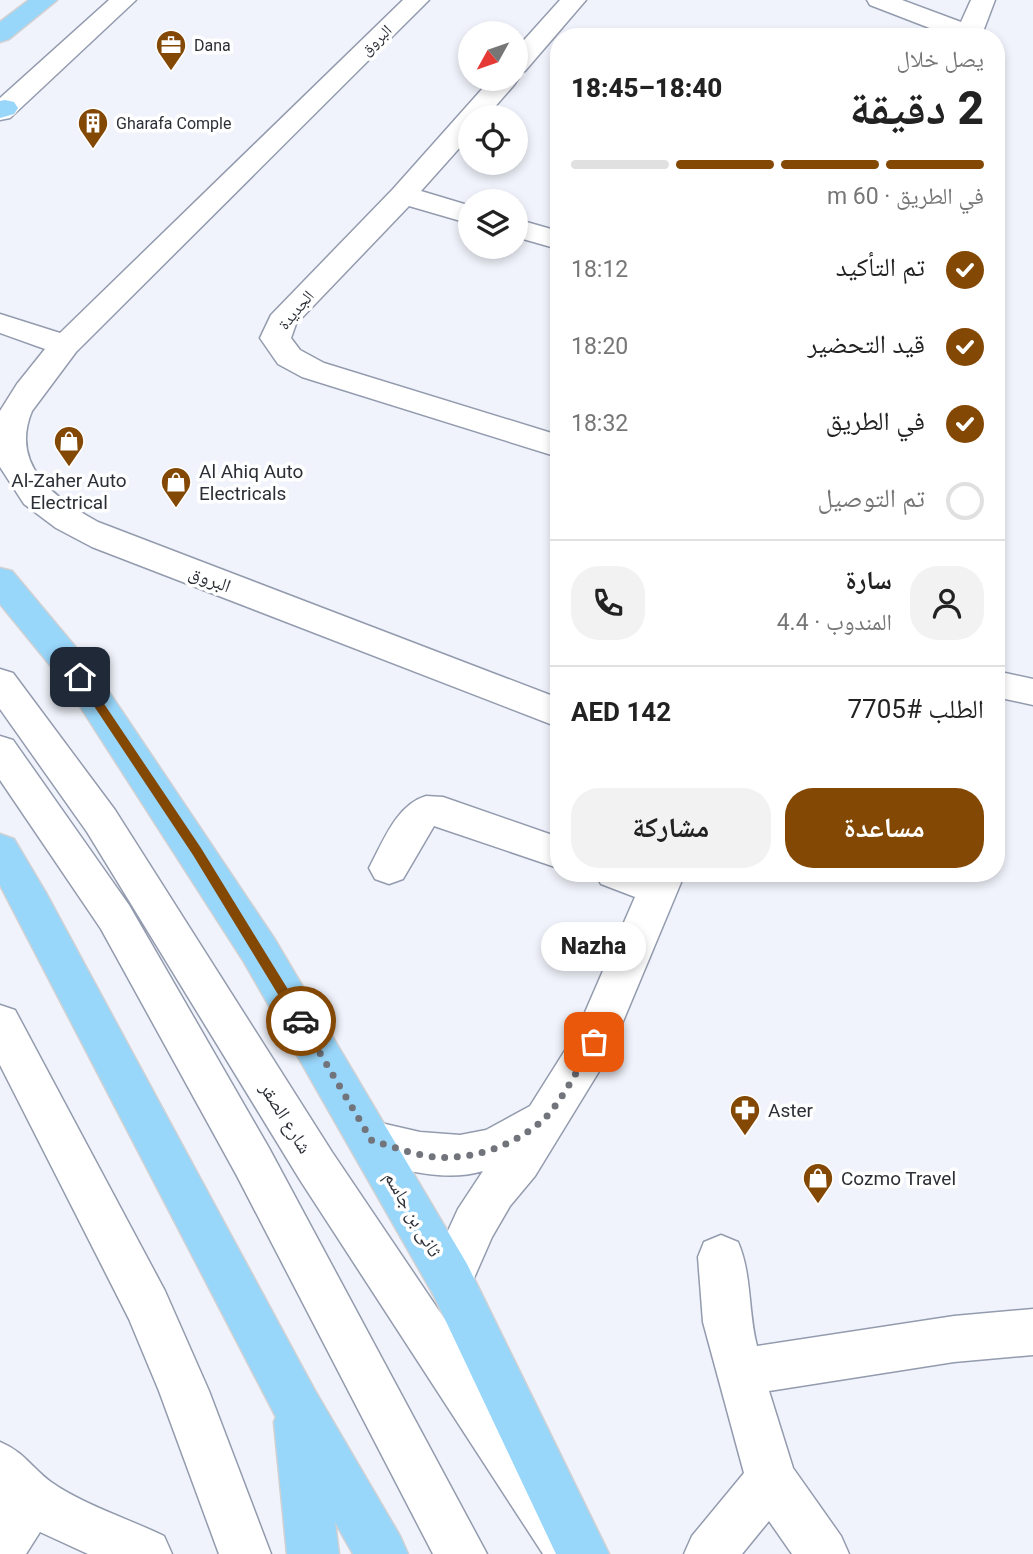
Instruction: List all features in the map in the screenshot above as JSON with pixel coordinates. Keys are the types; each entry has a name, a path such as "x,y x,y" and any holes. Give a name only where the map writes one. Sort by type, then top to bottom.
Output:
{"main road":[{"path":"0,34 45,0"},
{"name":"ثانى بن جاسم","path":"0,580 80,677 197,852 372,1141 450,1279 583,1554"},
{"path":"0,850 32,904 297,1406 382,1554"},
{"path":"297,1406 313,1554"}],"street":[{"path":"2,110 124,0"},
{"name":"البروق","path":"417,0 65,345 28,393 12,421 8,450 17,478 37,503 104,539 550,710"},
{"path":"528,52 574,0"},
{"path":"879,0 950,28"},
{"path":"971,28 984,0"},
{"name":"الجديدة","path":"494,91 402,195 282,321 275,338 289,357 313,370 550,444"},
{"path":"402,195 458,211"},
{"path":"528,231 550,238"},
{"path":"0,323 65,345"},
{"name":"شارع الصقر","path":"0,682 101,821 316,1166 573,1554"},
{"path":"1005,686 1033,692"},
{"path":"0,750 115,917 253,1161 461,1554"},
{"path":"388,868 416,818 426,811 443,812 550,850"},
{"path":"450,1279 474,1224 519,1162 594,1042 662,882"},
{"path":"0,1023 148,1307 184,1391 245,1554"},
{"path":"372,1141 433,1157 465,1156 494,1149 520,1136 545,1118"},
{"path":"721,1257 727,1322 738,1372 772,1481 823,1554"},
{"path":"738,1372 954,1339 1033,1332"},
{"path":"710,1554 735,1521 772,1481"},
{"path":"0,1547 16,1483 50,1510 146,1554"}],"way so far":[{"path":"301,1021 372,1141 433,1157 465,1156 494,1149 520,1136 545,1118 594,1042"}],"place":[{"name":"Dana","path":"171,72"},
{"name":"Gharafa Comple","path":"93,150"},
{"name":"Al-Zaher Auto Electrical","path":"69,468"},
{"name":"Al Ahiq Auto Electricals","path":"176,509"},
{"name":"Nazha","path":"594,1042"},
{"name":"Aster","path":"745,1137"},
{"name":"Cozmo Travel","path":"818,1205"}],"route":[{"path":"80,677 197,852 301,1021"}]}
